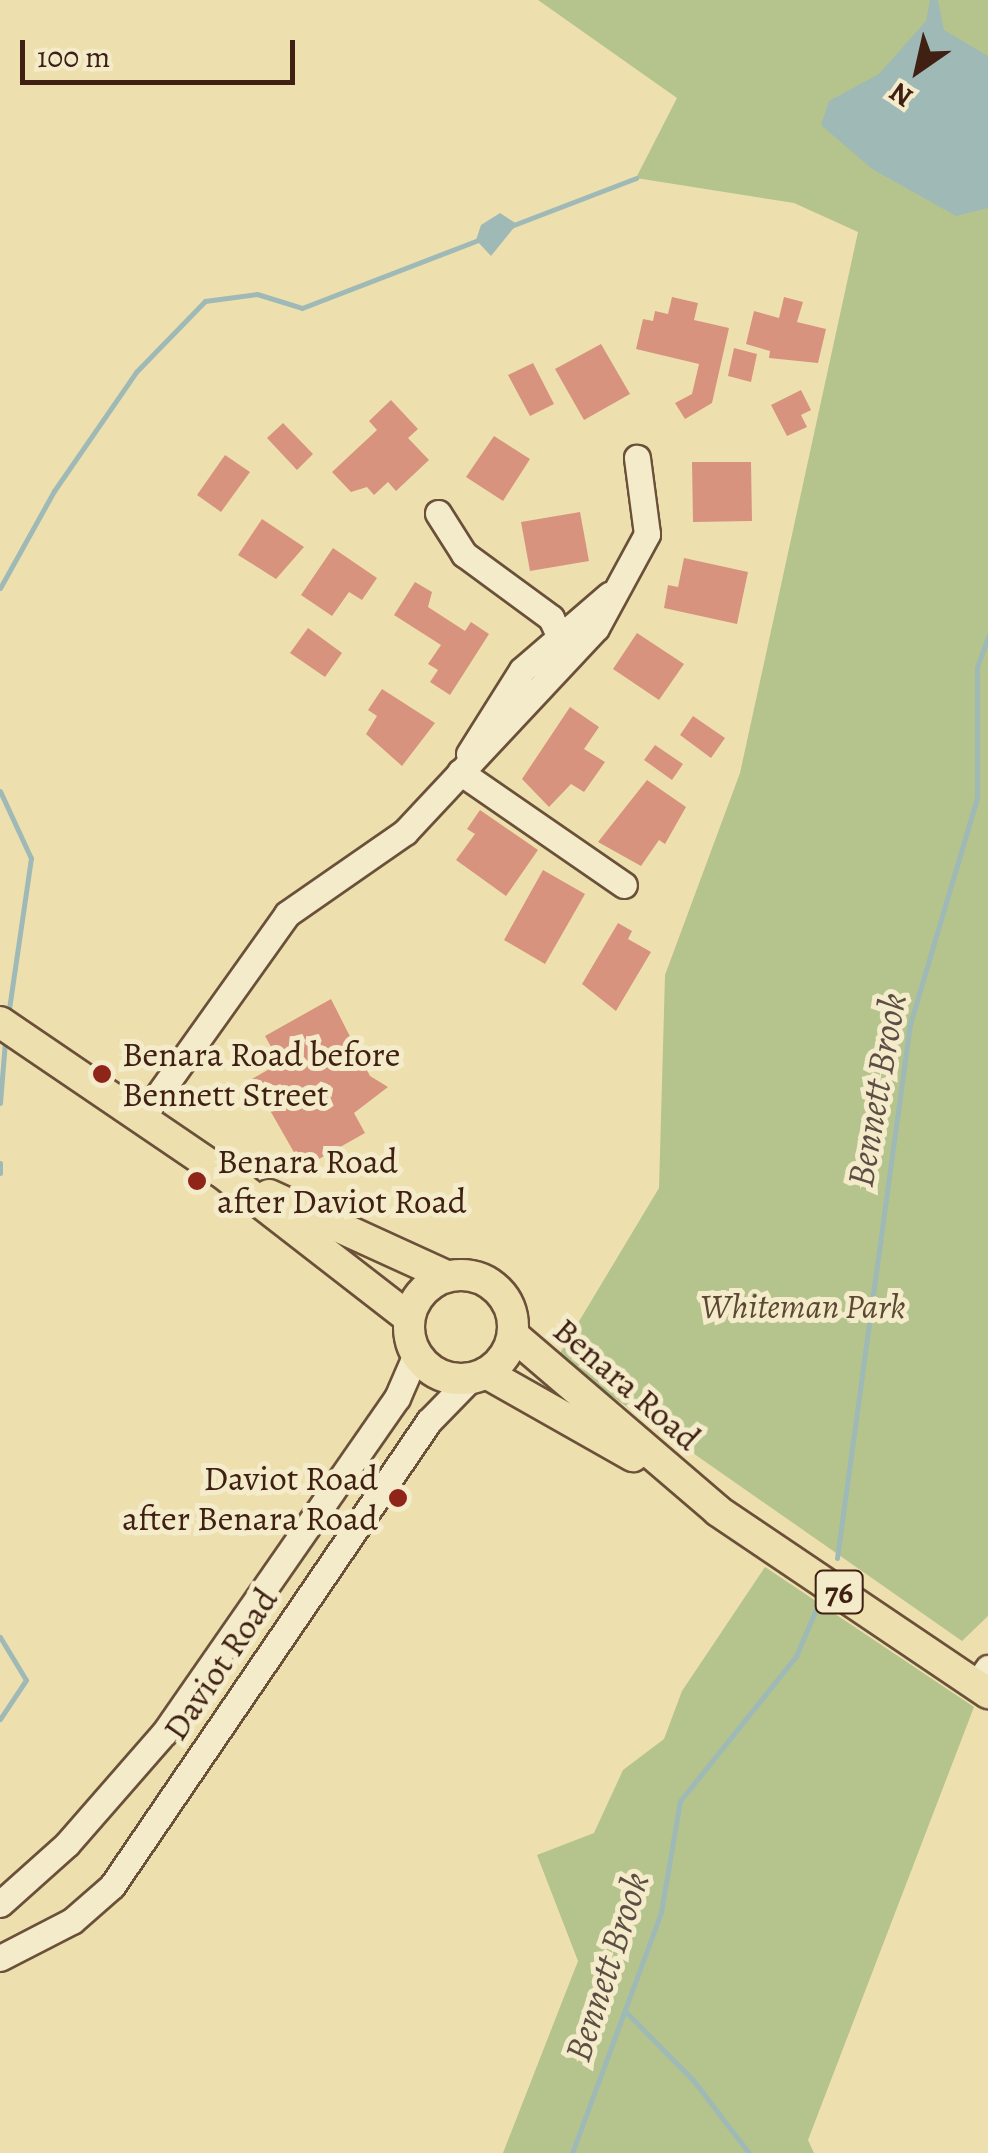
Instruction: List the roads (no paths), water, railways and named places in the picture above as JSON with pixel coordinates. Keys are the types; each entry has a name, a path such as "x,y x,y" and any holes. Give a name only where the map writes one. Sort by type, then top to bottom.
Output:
{"main road":[{"name":"76","path":"7,1027 221,1172 410,1318"},
{"name":"76","path":"221,1172 447,1276 474,1276 501,1294 513,1335"},
{"path":"416,1354 410,1318 422,1292 447,1276"},
{"path":"479,1376 513,1335"},
{"name":"Benara Road","path":"513,1335 692,1490"},
{"name":"76","path":"416,1354 440,1375 479,1376"},
{"name":"Benara Road","path":"479,1376 692,1490 984,1682"}],"street":[{"path":"141,1119 286,914 405,832 460,772 522,670 564,645 614,591 647,534 637,458"},
{"path":"438,513 464,554 551,618 564,645"},
{"path":"460,772 624,885"},
{"name":"Daviot Road","path":"0,1904 67,1844 164,1733 397,1398 416,1354"},
{"name":"Daviot Road","path":"0,1958 72,1921 112,1886 428,1421 479,1376"}],"water":[{"path":"930,0 938,0 944,30 988,56 988,208 956,216 872,169 821,125 829,101 879,74 926,21"},
{"path":"500,213 517,224 491,256 476,240 481,225"}],"waterway":[{"path":"511,226 636,178"},
{"path":"0,588 54,491 136,372 205,301 257,294 302,308 478,240"},
{"name":"Bennett Brook","path":"837,1558 910,1024 977,798 977,667 988,637"},
{"path":"0,791 31,858 8,1015"},
{"path":"0,1103 5,1041"},
{"path":"0,1163 0,1173"},
{"name":"Bennett Brook","path":"572,2153 661,1912 680,1801 796,1656 820,1600"},
{"path":"0,1637 26,1680 0,1719"},
{"path":"626,2012 693,2080 749,2153"}],"place":[{"name":"Benara Road before Bennett Street","path":"102,1074"},
{"name":"Benara Road after Daviot Road","path":"197,1181"},
{"name":"Daviot Road after Benara Road","path":"398,1498"}],"park label":[{"name":"Whiteman Park","path":"803,1306"}]}
